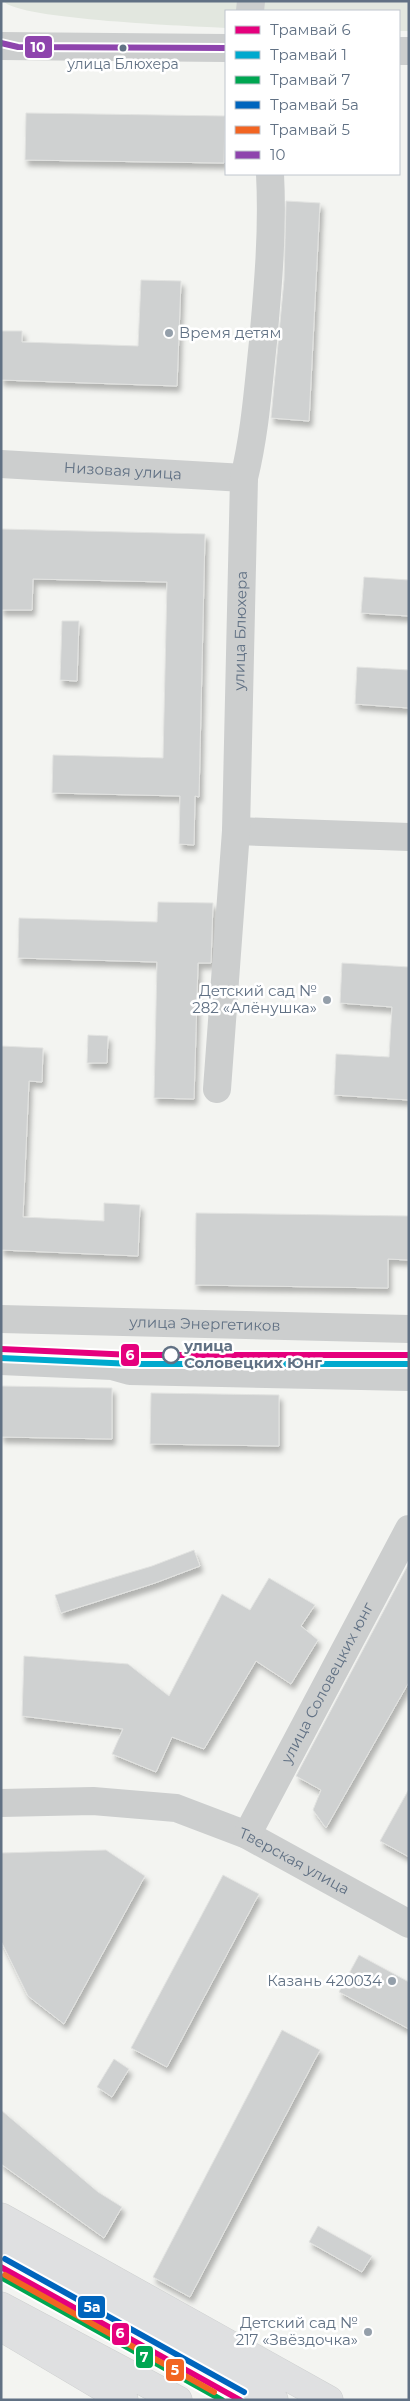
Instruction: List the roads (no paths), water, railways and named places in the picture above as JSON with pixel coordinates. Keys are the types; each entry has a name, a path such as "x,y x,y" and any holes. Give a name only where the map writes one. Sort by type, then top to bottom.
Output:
{"main road":[{"path":"1,2217 329,2400"},
{"path":"1,2242 274,2400"},
{"path":"1,2306 178,2400"},
{"path":"1,2327 124,2400"}],"street":[{"path":"7,45 225,48"},
{"name":"улица Блюхера","path":"217,1089 236,831 244,478 254,439 268,285 272,212 270,175"},
{"name":"Низовая улица","path":"1,464 244,478"},
{"path":"236,831 409,837"},
{"name":"улица Энергетиков","path":"1,1319 409,1329"},
{"path":"1,1361 112,1366 130,1371 409,1377"},
{"name":"улица Соловецких юнг","path":"246,1835 409,1530"},
{"name":"Тверская улица","path":"1,1802 94,1801 176,1808 246,1835 409,1924"}],"tram line":[{"name":"6","path":"1,1349 133,1355 409,1355"},
{"name":"1","path":"1,1358 133,1364 409,1364"},
{"name":"5а","path":"5,2259 244,2392"},
{"name":"6","path":"1,2267 240,2400"},
{"name":"5","path":"5,2275 214,2392"},
{"name":"7","path":"1,2277 222,2400"}],"place":[{"name":"улица Блюхера","path":"123,48"},
{"name":"Время детям","path":"169,333"},
{"name":"Детский сад № 282 «Алёнушка»","path":"327,1000"},
{"name":"улица Соловецких Юнг","path":"171,1355"},
{"name":"Казань 420034","path":"392,1981"},
{"name":"Детский сад № 217 «Звёздочка»","path":"368,2332"}]}
